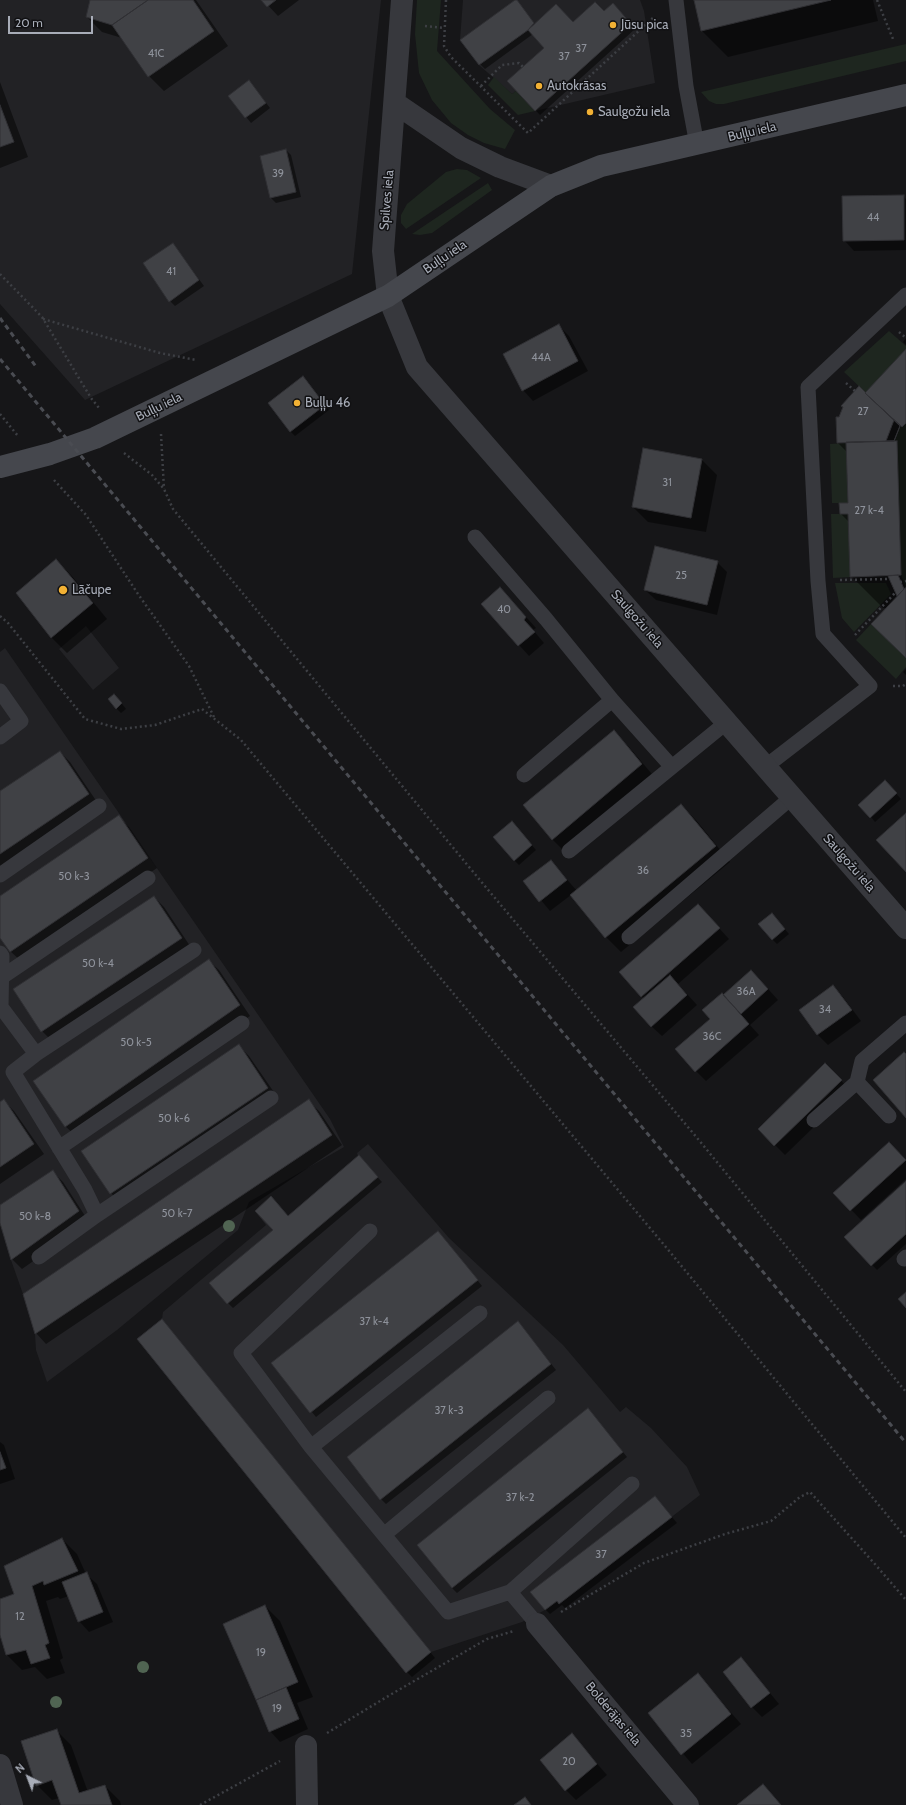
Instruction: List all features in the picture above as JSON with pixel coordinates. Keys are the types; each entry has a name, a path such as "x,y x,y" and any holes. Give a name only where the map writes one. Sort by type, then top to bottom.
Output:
{"street":[{"name":"Spilves iela","path":"388,296 383,250 402,0"},
{"name":"Buļļu iela","path":"0,467 73,447 388,296 550,186 601,166 697,145 906,95"},
{"path":"395,103 461,148 500,167 550,186"},
{"name":"Saulgožu iela","path":"388,296 417,367 906,928"},
{"name":"Bolderājas iela","path":"538,1624 688,1805"},
{"path":"306,1746 307,1805"},
{"path":"0,1765 12,1805"}],"lane":[{"path":"676,0 686,86 697,145"},
{"path":"765,767 870,686 823,634 818,581 808,387 906,295"},
{"path":"475,537 546,619 612,700 672,767"},
{"path":"0,737 21,721 1,694"},
{"path":"524,775 612,700"},
{"path":"569,851 727,722"},
{"path":"629,937 792,797"},
{"path":"0,875 99,806"},
{"path":"2,977 148,878"},
{"path":"98,1215 85,1190 13,1072 36,1054 194,950"},
{"path":"0,953 2,956 0,1006 36,1054"},
{"path":"59,1148 242,1023"},
{"path":"814,1120 857,1082 862,1061 906,1023"},
{"path":"857,1082 889,1116"},
{"path":"39,1257 98,1215 271,1098"},
{"path":"370,1231 241,1353 311,1447 385,1534 448,1612 510,1592 632,1484"},
{"path":"311,1447 480,1313"},
{"path":"385,1534 548,1398"},
{"path":"510,1592 538,1624"}],"path":[{"path":"446,0 444,46 451,57 528,133 660,11"},
{"path":"877,0 893,39"},
{"path":"481,86 502,65 519,63 523,67"},
{"path":"0,274 43,318 91,398 115,428 123,453 152,475 164,489 173,509 484,885 703,1145 906,1392"},
{"path":"43,318 160,353 198,360"},
{"path":"161,433 164,489"},
{"path":"36,458 65,493 86,515 138,594 189,666 215,719"},
{"path":"818,581 889,579"},
{"path":"900,582 906,581"},
{"path":"839,651 895,594"},
{"path":"0,616 8,623 85,720 121,729 155,725 202,708 241,740 665,1246 906,1538"},
{"path":"200,1805 306,1746 390,1694 487,1639 538,1624 644,1563 725,1534 771,1520 800,1497 810,1492 874,1562 906,1600"}],"shaded area":[{"path":"0,0 381,0 352,274 85,400 0,304"},
{"path":"417,0 441,0 437,51 490,109 515,130 505,149 484,143 468,135 451,123 432,100 419,73 415,34"},
{"path":"463,0 640,0 644,11 655,83 535,111 516,91 512,94 479,65 460,40"},
{"path":"906,44 906,61 724,104 716,104 709,101 701,92"},
{"path":"494,77 512,94 516,91 535,111 518,115 488,85"},
{"path":"457,169 467,170 481,178 406,229 401,223 401,215 407,204 446,172"},
{"path":"488,183 492,190 432,233 420,235 412,234"},
{"path":"889,331 906,346 906,349 866,393 844,372"},
{"path":"906,423 906,588 901,575 897,441 894,441 900,426 902,427"},
{"path":"846,443 848,503 832,503 830,444"},
{"path":"831,514 848,514 850,577 833,578"},
{"path":"835,583 886,583 891,594 854,632 842,618"},
{"path":"871,624 906,658 906,667 896,679 856,640"},
{"path":"86,626 119,668 93,690 59,649"},
{"path":"5,648 330,1119 344,1147 249,1202 238,1230 117,1330 47,1382 36,1350 35,1334 0,1223 0,652"},
{"path":"368,1144 449,1238 563,1345 620,1412 626,1407 651,1428 687,1467 700,1495 559,1604 557,1601 545,1610 522,1622 431,1652 406,1673 137,1339 162,1319 163,1312 266,1225 255,1211 271,1196 288,1216 358,1156 357,1153"}],"building":[{"path":"90,0 148,0 112,25 86,17"},
{"path":"148,0 193,0 214,31 148,77 112,25"},
{"path":"261,0 276,0 267,7"},
{"path":"517,0 534,23 528,30 479,65 460,40"},
{"path":"694,0 831,0 701,31"},
{"path":"595,2 604,11 613,3 631,24 535,111 507,81 544,48 528,30 556,4 573,22"},
{"path":"249,80 266,103 245,118 228,96"},
{"path":"0,105 14,142 0,147"},
{"path":"286,149 296,192 270,198 260,156"},
{"path":"904,195 904,240 843,241 842,196"},
{"path":"173,243 199,280 169,302 143,263"},
{"path":"559,324 578,361 522,391 503,354"},
{"path":"906,349 906,423 902,427 865,393"},
{"path":"303,376 325,405 290,432 268,403"},
{"path":"859,386 900,426 894,441 837,443 836,417 839,417 843,407 841,406"},
{"path":"894,420 900,426 894,441 886,441"},
{"path":"897,441 901,575 850,577 848,514 840,514 839,503 848,503 846,442"},
{"path":"643,448 702,459 691,518 632,507"},
{"path":"655,546 718,561 707,605 644,590"},
{"path":"56,559 93,603 51,638 16,593"},
{"path":"898,575 904,589 897,596 888,576"},
{"path":"500,587 526,617 524,620 535,632 518,646 481,604"},
{"path":"906,588 906,658 871,624"},
{"path":"114,694 122,703 116,709 108,699"},
{"path":"614,730 642,764 552,840 523,805"},
{"path":"60,751 89,794 0,854 0,791"},
{"path":"885,780 897,793 870,818 858,805"},
{"path":"681,804 716,846 605,938 570,895"},
{"path":"906,813 906,872 876,840"},
{"path":"119,815 148,858 10,952 0,938 0,896"},
{"path":"512,821 532,845 514,861 493,837"},
{"path":"551,860 567,880 539,902 523,881"},
{"path":"154,896 182,938 41,1032 13,989"},
{"path":"698,904 720,928 641,997 619,972"},
{"path":"772,913 785,929 772,940 758,924"},
{"path":"209,959 240,1005 65,1127 33,1081"},
{"path":"751,970 768,989 741,1014 723,995"},
{"path":"670,975 687,995 651,1027 633,1007"},
{"path":"833,985 852,1010 817,1035 799,1010"},
{"path":"722,993 749,1024 695,1072 675,1049 710,1019 702,1010"},
{"path":"239,1044 268,1088 110,1194 81,1151"},
{"path":"904,1052 906,1054 906,1118 873,1080"},
{"path":"825,1063 842,1080 774,1146 758,1129"},
{"path":"4,1099 34,1144 0,1167 0,1102"},
{"path":"309,1099 332,1135 35,1334 23,1294"},
{"path":"889,1142 906,1160 850,1211 833,1193"},
{"path":"359,1155 378,1177 227,1304 209,1283 273,1230 255,1211 271,1196 288,1216"},
{"path":"53,1170 79,1211 11,1260 0,1223 0,1205"},
{"path":"906,1181 906,1234 871,1266 844,1237"},
{"path":"438,1231 478,1280 310,1413 271,1363"},
{"path":"906,1292 906,1308 898,1299"},
{"path":"162,1319 431,1652 406,1673 137,1339"},
{"path":"518,1321 551,1364 380,1500 347,1457"},
{"path":"588,1408 623,1452 452,1588 417,1545"},
{"path":"0,1452 6,1468 0,1470"},
{"path":"655,1496 672,1517 559,1604 557,1601 545,1610 530,1592"},
{"path":"62,1538 78,1571 44,1585 43,1581 32,1586 49,1643 45,1645 50,1658 31,1664 26,1650 6,1655 0,1635 0,1599 14,1594 4,1566"},
{"path":"87,1572 103,1612 78,1622 62,1582"},
{"path":"265,1605 298,1682 256,1700 223,1624"},
{"path":"741,1657 770,1693 751,1708 723,1672"},
{"path":"698,1673 731,1714 681,1755 648,1713"},
{"path":"286,1687 299,1719 269,1732 256,1700"},
{"path":"57,1729 79,1793 105,1785 112,1805 61,1805 52,1780 36,1786 21,1741"},
{"path":"572,1733 597,1764 565,1791 540,1760"},
{"path":"763,1784 781,1805 737,1805"},
{"path":"525,1797 531,1805 514,1805"}],"railway":[{"path":"0,318 37,368"},
{"path":"0,359 906,1443"}],"place":[{"name":"Jūsu pica","path":"613,25"},
{"name":"Autokrāsas","path":"539,86"},
{"name":"Saulgožu iela","path":"590,112"},
{"name":"Buļļu 46","path":"297,403"},
{"name":"Lāčupe","path":"63,590"}]}
